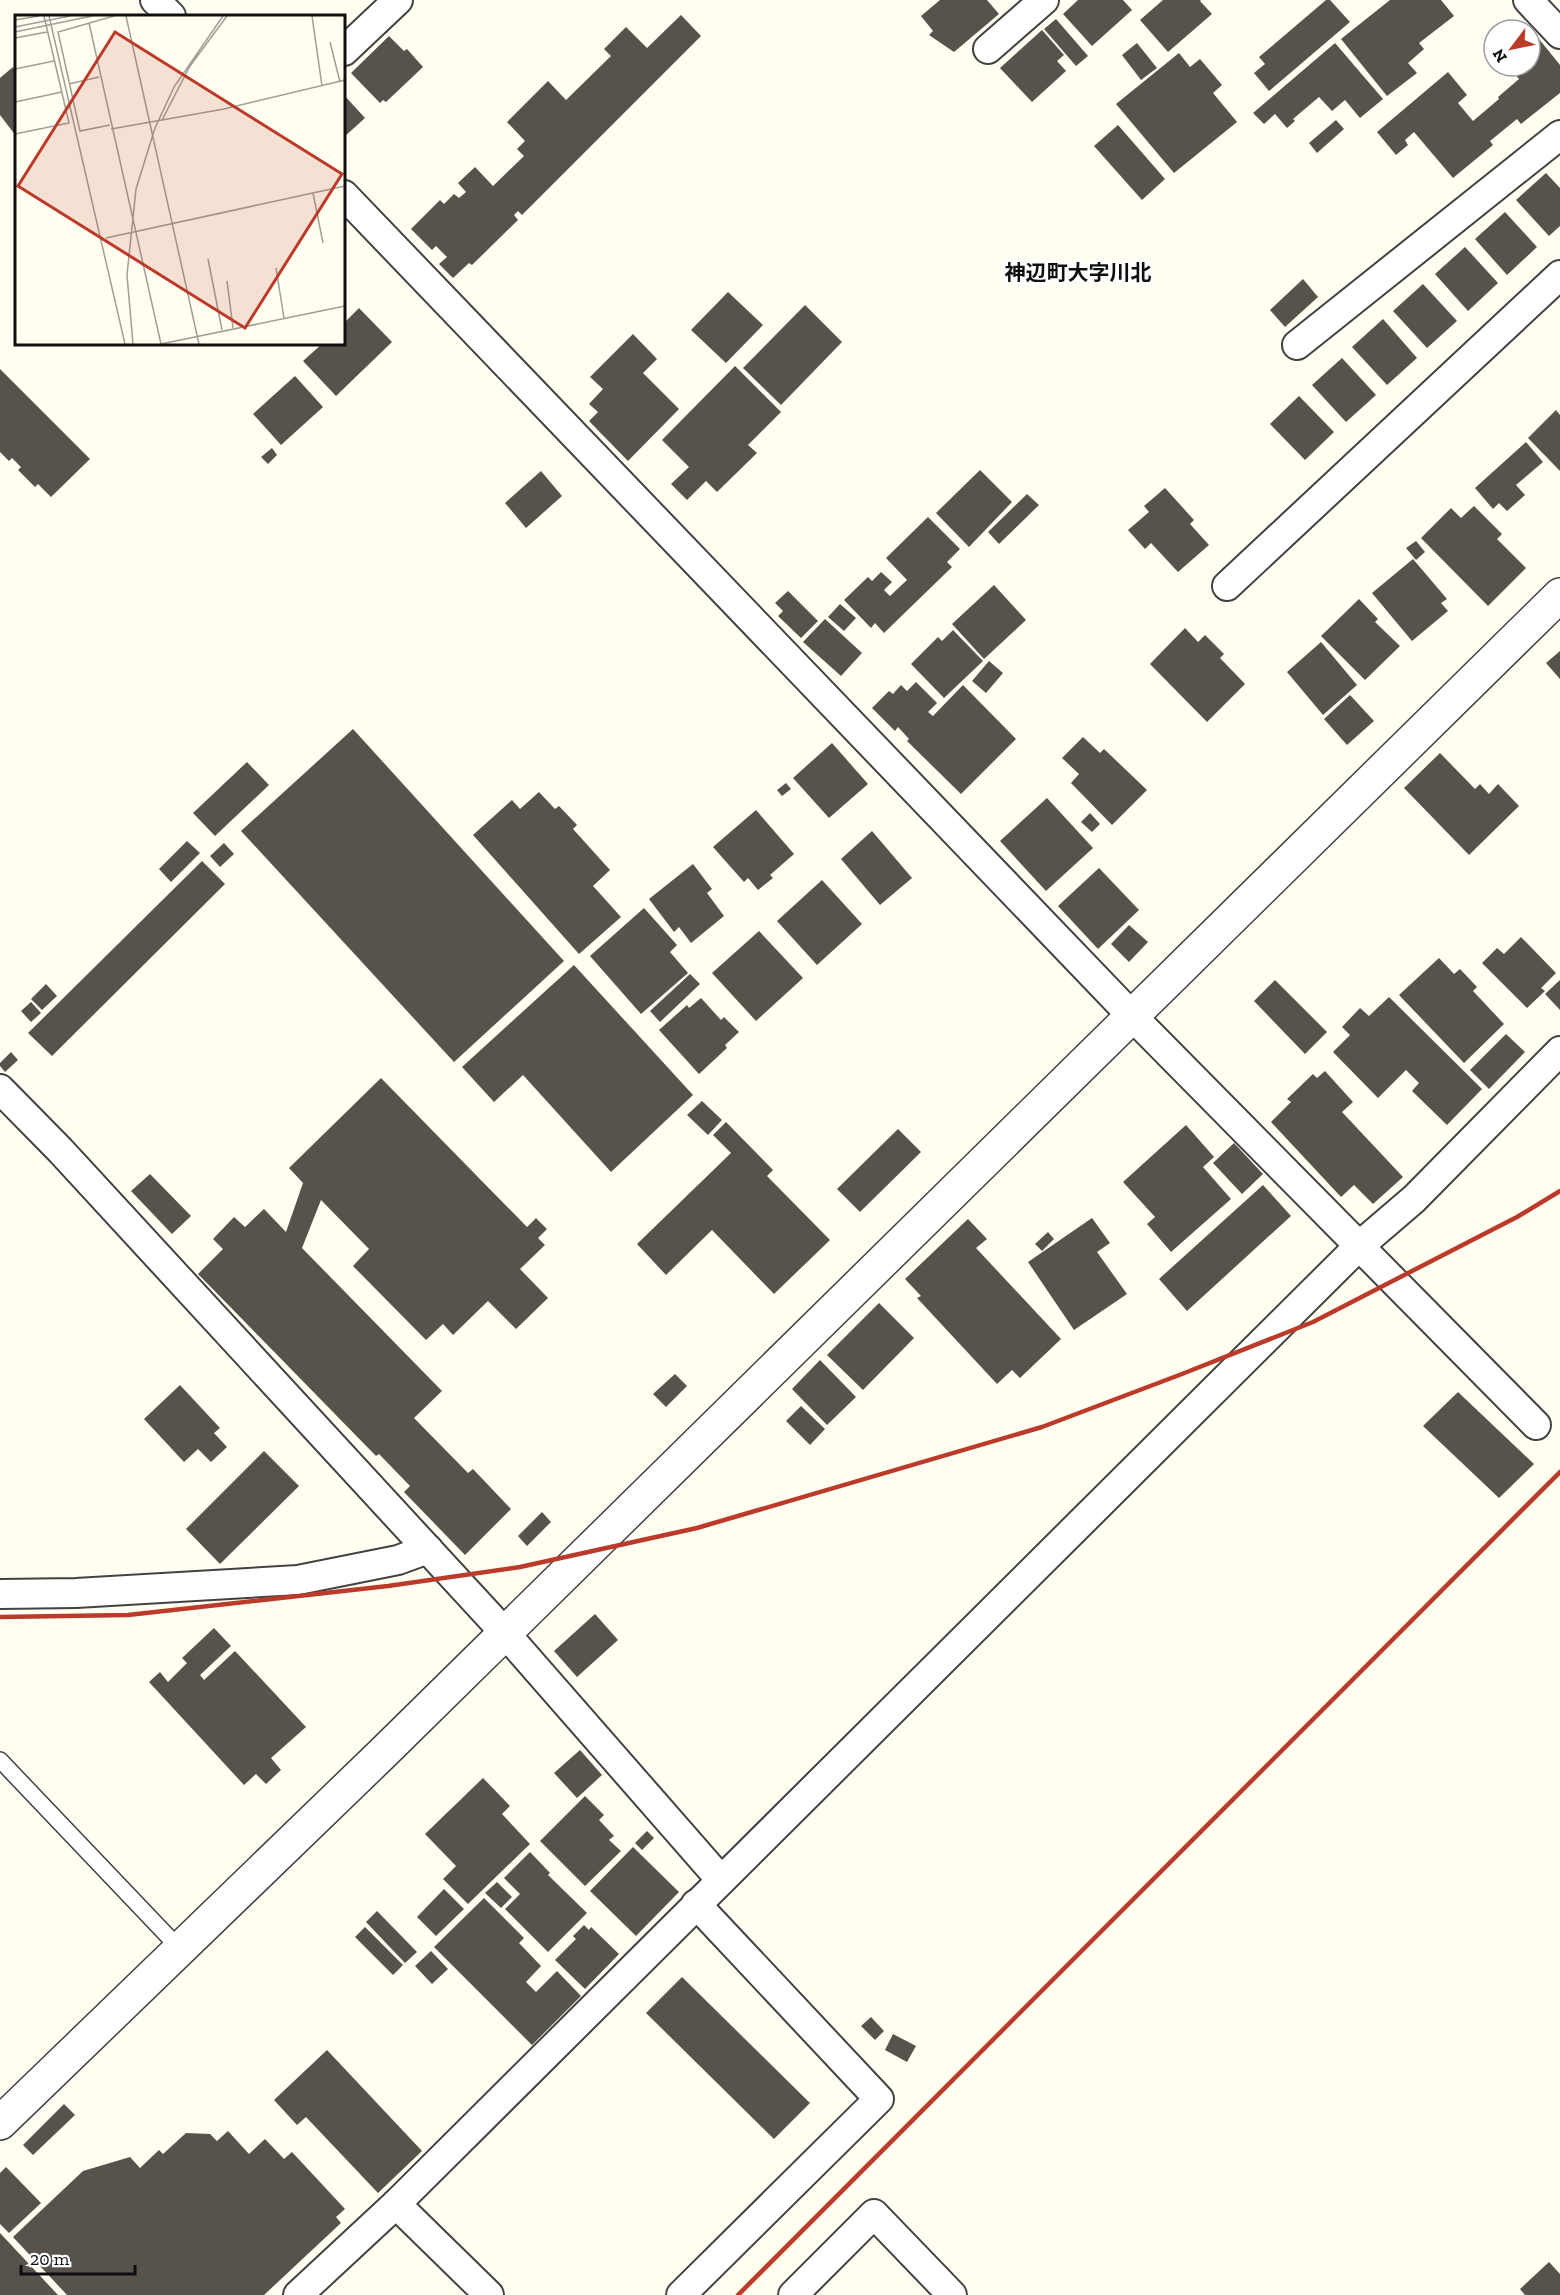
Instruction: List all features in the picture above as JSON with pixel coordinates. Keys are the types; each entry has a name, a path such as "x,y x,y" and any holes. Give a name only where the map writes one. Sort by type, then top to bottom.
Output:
{"street":[{"path":"155,0 170,15"},
{"path":"345,50 398,0"},
{"path":"988,49 1044,0"},
{"path":"1528,0 1560,34"},
{"path":"1297,345 1560,135"},
{"path":"345,196 1132,1016 1536,1425"},
{"path":"1227,586 1560,276"},
{"path":"0,2123 505,1632 1560,595"},
{"path":"298,2295 396,2204 1358,1247 1414,1199 1560,1052"},
{"path":"0,1089 60,1150 505,1632 721,1880"},
{"path":"0,1594 76,1593 298,1580 398,1560 428,1549"},
{"path":"681,2295 879,2099 696,1904"},
{"path":"396,2204 489,2295"},
{"path":"793,2295 874,2214 952,2295"}],"lane":[{"path":"0,1760 180,1949"}],"building":[{"path":"940,0 987,0 999,14 954,52 929,35 933,31 921,16"},
{"path":"1078,0 1123,0 1132,10 1092,46 1063,14"},
{"path":"1163,0 1201,0 1212,14 1168,52 1140,20"},
{"path":"1326,0 1330,0 1350,22 1269,91 1254,73 1265,64 1259,57"},
{"path":"1390,0 1441,0 1454,16 1419,43 1424,49 1408,63 1417,73 1387,96 1341,39"},
{"path":"681,15 701,36 522,215 518,211 514,215 518,220 472,265 469,263 453,278 439,264 447,257 436,246 432,250 411,229 440,200 444,204 454,194 459,198 466,192 458,183 475,167 493,186 524,156 517,149 525,141 507,122 548,81 566,100 611,56 604,49 626,27 647,48"},
{"path":"1056,19 1088,56 1076,66 1044,29"},
{"path":"1042,30 1064,55 1057,61 1066,71 1032,102 1000,68"},
{"path":"389,36 404,51 407,49 423,67 386,102 383,100 380,103 351,73"},
{"path":"1137,43 1157,68 1141,80 1122,55"},
{"path":"1335,43 1383,99 1360,118 1345,100 1332,111 1319,97 1293,119 1295,121 1287,128 1275,114 1264,124 1253,113"},
{"path":"1542,43 1560,65 1560,93 1521,124 1517,119 1490,141 1493,145 1453,178 1414,132 1405,140 1408,145 1396,155 1377,132 1448,72 1467,95 1458,103 1473,121 1519,79 1542,78"},
{"path":"1179,53 1190,67 1200,59 1222,85 1213,93 1237,122 1174,173 1116,104"},
{"path":"13,67 15,70 15,135 0,115 0,78"},
{"path":"345,96 365,118 345,136"},
{"path":"1336,120 1344,129 1317,153 1309,143"},
{"path":"1118,125 1165,179 1142,200 1094,146"},
{"path":"1546,173 1560,188 1560,226 1549,236 1516,200"},
{"path":"1505,212 1537,247 1507,275 1475,239"},
{"path":"1465,247 1498,283 1468,311 1435,274"},
{"path":"1303,279 1318,297 1285,327 1270,310"},
{"path":"1423,284 1457,321 1427,348 1393,311"},
{"path":"728,292 763,325 726,363 691,330"},
{"path":"805,305 842,342 781,405 743,368"},
{"path":"359,308 392,342 336,396 303,361 321,345 345,345 345,322"},
{"path":"1383,319 1417,358 1387,385 1352,347"},
{"path":"633,334 657,359 643,373 679,409 628,461 589,421 598,412 589,404 603,389 590,377"},
{"path":"1342,358 1376,395 1346,422 1312,385"},
{"path":"735,366 781,412 748,445 757,453 717,492 706,481 687,500 671,484 689,467 662,440"},
{"path":"0,369 90,459 51,497 38,484 35,487 18,470 21,467 12,458 9,461 0,452"},
{"path":"295,376 323,407 281,445 253,414"},
{"path":"1299,396 1334,432 1305,460 1270,424"},
{"path":"1556,410 1560,415 1560,471 1528,438"},
{"path":"1526,442 1543,462 1516,485 1525,495 1507,511 1499,503 1493,509 1475,488"},
{"path":"272,448 277,455 268,464 261,457"},
{"path":"980,470 1012,502 969,547 936,513"},
{"path":"541,471 562,496 526,528 505,503"},
{"path":"1165,488 1194,520 1190,524 1209,545 1178,572 1151,543 1145,549 1128,530 1149,512 1144,506"},
{"path":"1027,494 1039,505 999,544 988,532"},
{"path":"1474,506 1502,534 1497,539 1526,568 1488,606 1421,538 1451,508 1461,518"},
{"path":"928,517 960,549 947,562 952,567 884,633 875,623 871,628 844,600 868,577 872,581 881,572 892,582 884,590 890,596 907,580 886,558"},
{"path":"1416,541 1425,552 1416,560 1406,548"},
{"path":"1413,559 1447,599 1441,603 1448,611 1412,641 1372,593"},
{"path":"994,585 1026,620 984,659 952,624"},
{"path":"788,591 818,621 801,638 778,616 783,611 775,603"},
{"path":"1359,599 1378,619 1375,622 1400,646 1365,680 1321,636"},
{"path":"840,604 856,618 844,631 828,617"},
{"path":"825,619 862,653 841,676 803,642"},
{"path":"1185,628 1198,642 1205,635 1224,654 1220,658 1245,684 1207,722 1150,664"},
{"path":"953,630 983,661 944,698 911,664 938,637 942,641"},
{"path":"1321,642 1357,685 1323,715 1287,672"},
{"path":"1560,651 1560,679 1546,663"},
{"path":"989,661 1003,673 986,693 972,681"},
{"path":"916,682 937,703 928,712 933,716 963,685 1016,739 961,794 907,741 909,739 898,727 895,731 872,708 889,691 893,694 901,685 907,691"},
{"path":"1350,695 1374,721 1347,745 1324,719"},
{"path":"353,729 564,961 454,1062 241,831"},
{"path":"1083,737 1100,753 1104,749 1147,790 1112,825 1071,783 1079,774 1062,758"},
{"path":"832,743 868,784 829,818 793,778"},
{"path":"1440,753 1475,789 1480,784 1489,794 1498,784 1519,806 1469,855 1404,788"},
{"path":"247,762 269,785 215,836 193,813"},
{"path":"786,783 791,789 782,796 777,790"},
{"path":"539,792 555,809 559,806 577,825 573,829 610,870 593,886 621,917 579,954 473,835 512,800 520,809"},
{"path":"1047,798 1093,848 1046,891 1000,841"},
{"path":"756,810 794,854 770,875 773,878 758,890 748,878 744,882 713,847"},
{"path":"1090,813 1100,824 1092,832 1081,822"},
{"path":"872,831 912,878 880,905 841,859"},
{"path":"187,841 200,853 171,882 159,869"},
{"path":"224,843 234,854 220,867 210,856"},
{"path":"202,861 225,884 52,1056 28,1033"},
{"path":"693,864 712,889 707,893 724,916 691,943 679,927 674,932 649,899"},
{"path":"1099,868 1139,910 1098,949 1058,906"},
{"path":"822,880 862,924 817,965 777,921"},
{"path":"644,908 677,945 670,952 688,973 641,1014 590,956"},
{"path":"1129,925 1148,942 1129,962 1111,944"},
{"path":"759,931 803,978 756,1021 712,973"},
{"path":"1521,937 1556,973 1541,988 1545,991 1527,1008 1482,963 1497,948 1504,954"},
{"path":"1439,958 1454,974 1460,969 1477,987 1473,991 1504,1024 1464,1063 1399,995"},
{"path":"574,965 693,1095 611,1172 523,1075 494,1102 462,1067"},
{"path":"690,974 700,984 660,1022 650,1011"},
{"path":"1275,980 1327,1032 1305,1054 1254,1001"},
{"path":"1560,980 1560,1010 1545,994"},
{"path":"46,984 57,996 42,1010 31,999"},
{"path":"1389,997 1482,1089 1447,1125 1412,1091 1419,1083 1406,1070 1378,1098 1333,1052 1350,1035 1342,1027 1360,1008 1369,1016"},
{"path":"701,998 721,1020 724,1017 739,1032 725,1045 727,1048 699,1074 659,1030 687,1005 689,1008"},
{"path":"31,1002 41,1013 31,1022 21,1011"},
{"path":"1506,1034 1525,1052 1489,1089 1470,1070"},
{"path":"11,1052 18,1060 5,1072 0,1063"},
{"path":"1325,1071 1353,1102 1342,1112 1403,1177 1373,1204 1354,1185 1341,1197 1271,1122 1291,1102 1287,1099 1313,1074 1317,1078"},
{"path":"381,1078 527,1227 536,1218 547,1229 538,1238 545,1245 520,1269 548,1298 516,1329 488,1301 453,1335 443,1324 426,1340 353,1266 369,1249 321,1200 302,1248 442,1391 414,1418 468,1473 473,1469 511,1509 465,1555 404,1492 410,1486 379,1454 376,1456 198,1274 223,1249 213,1239 234,1217 245,1227 264,1209 286,1232 303,1183 289,1168"},
{"path":"702,1101 722,1120 708,1135 687,1115"},
{"path":"726,1122 773,1170 767,1176 830,1240 774,1294 712,1230 666,1275 637,1244 731,1153 713,1135"},
{"path":"1186,1125 1214,1157 1203,1167 1231,1199 1171,1252 1147,1224 1155,1217 1123,1182"},
{"path":"898,1129 921,1152 860,1212 837,1189"},
{"path":"1234,1143 1263,1174 1242,1194 1213,1163"},
{"path":"150,1174 191,1216 172,1234 131,1191"},
{"path":"1263,1185 1291,1216 1187,1311 1159,1279"},
{"path":"1092,1218 1110,1243 1097,1252 1127,1294 1074,1330 1028,1262"},
{"path":"968,1219 987,1239 976,1248 1061,1339 1020,1378 1012,1370 997,1384 917,1298 921,1296 905,1279"},
{"path":"1048,1232 1054,1239 1042,1251 1035,1244"},
{"path":"879,1303 914,1338 863,1390 827,1355"},
{"path":"820,1360 856,1397 827,1425 792,1389"},
{"path":"675,1374 687,1386 666,1407 653,1394"},
{"path":"180,1385 220,1428 214,1433 227,1447 211,1462 198,1449 184,1462 144,1419"},
{"path":"1458,1392 1534,1464 1499,1498 1423,1426"},
{"path":"801,1406 825,1429 810,1445 786,1421"},
{"path":"264,1451 299,1486 220,1564 186,1529"},
{"path":"542,1512 551,1522 527,1546 518,1536"},
{"path":"595,1614 618,1640 577,1677 554,1651"},
{"path":"214,1628 231,1646 200,1675 204,1680 235,1651 306,1727 271,1758 281,1770 266,1784 256,1774 244,1785 149,1682 160,1672 168,1682 187,1663 182,1658"},
{"path":"580,1750 602,1775 577,1798 554,1773"},
{"path":"483,1778 510,1806 502,1814 530,1844 468,1904 443,1879 456,1866 425,1834"},
{"path":"585,1796 604,1815 599,1820 614,1836 609,1840 621,1851 585,1886 540,1841"},
{"path":"647,1831 654,1838 642,1850 635,1843"},
{"path":"633,1847 679,1892 636,1936 590,1891"},
{"path":"530,1852 550,1873 548,1875 587,1913 548,1952 505,1909 520,1894 504,1878"},
{"path":"497,1882 512,1897 501,1908 485,1893"},
{"path":"444,1889 464,1909 436,1936 417,1917"},
{"path":"484,1898 524,1938 519,1943 541,1966 526,1982 536,1992 557,1971 581,1996 532,2045 434,1947"},
{"path":"377,1911 417,1952 405,1963 366,1922"},
{"path":"584,1925 589,1930 591,1927 619,1954 585,1989 555,1960 576,1939 573,1936"},
{"path":"365,1927 403,1965 393,1975 355,1937"},
{"path":"431,1951 448,1969 432,1984 415,1966"},
{"path":"682,1977 810,2103 774,2139 646,2013"},
{"path":"871,2017 884,2031 875,2040 861,2026"},
{"path":"893,2034 916,2046 907,2062 885,2050"},
{"path":"327,2050 422,2151 378,2193 306,2117 297,2125 274,2100"},
{"path":"64,2104 75,2115 33,2155 23,2145"},
{"path":"228,2131 249,2154 265,2139 284,2159 292,2152 345,2209 336,2217 341,2223 264,2295 67,2295 13,2237 83,2171 130,2157 140,2168 159,2150 163,2154 186,2133 210,2134 217,2141"},
{"path":"6,2167 41,2203 9,2233 0,2224 0,2173"},
{"path":"0,2233 58,2295 0,2295"},
{"path":"1549,2262 1560,2274 1560,2295 1525,2295 1520,2289"}],"railway":[{"path":"0,1617 128,1615 388,1586 520,1567 697,1528 1042,1427 1182,1374 1313,1322 1517,1217 1560,1191"},
{"path":"738,2295 1560,1472"}],"district":[{"name":"神辺町大字川北","path":"1078,272"}]}
